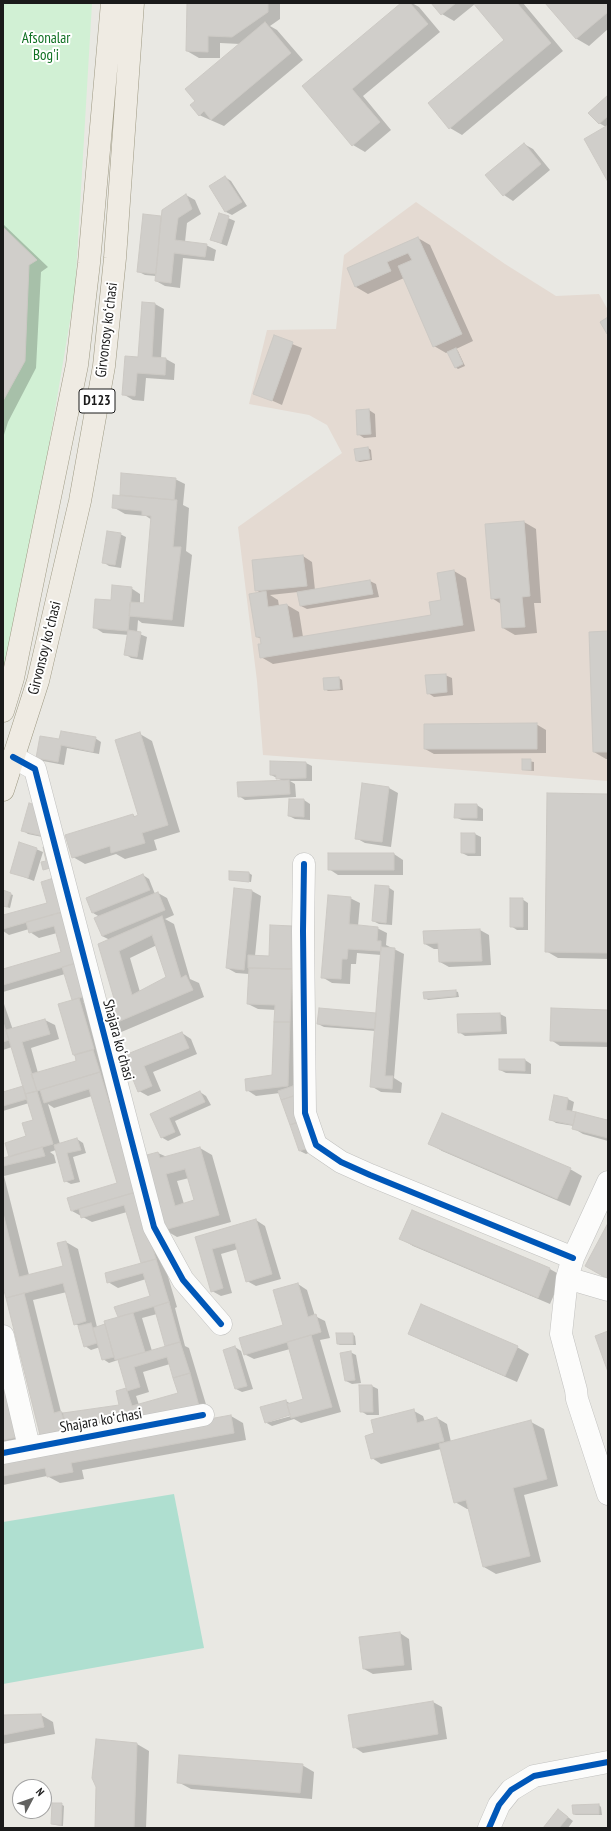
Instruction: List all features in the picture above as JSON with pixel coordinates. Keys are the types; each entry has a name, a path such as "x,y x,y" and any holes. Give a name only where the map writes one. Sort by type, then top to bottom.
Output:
{"main road":[{"name":"Girvonsoy koʻchasi","path":"3,710 13,678 77,365 89,263 94,192 112,3"},
{"name":"Girvonsoy koʻchasi","path":"3,790 38,681 80,501 104,366 115,258 133,3"},
{"path":"94,192 119,192"},
{"path":"89,263 115,258"}],"street":[{"name":"Shajara koʻchasi","path":"13,757 35,768 154,1227 183,1280 220,1324"},
{"path":"304,864 303,931 305,1113 316,1145 341,1162 570,1268 608,1290"},
{"path":"608,1182 570,1268 561,1334 576,1390 577,1400 608,1494"},
{"path":"3,1336 29,1448"},
{"name":"Shajara koʻchasi","path":"3,1453 203,1415"},
{"path":"489,1828 499,1805 511,1790 534,1776 608,1762"}],"shaded area":[{"path":"416,202 505,264 556,296 599,294 608,310 608,781 263,755 257,681 238,527 342,453 327,425 309,415 249,404 267,330 336,329 344,255"}],"green space":[{"name":"Afsonalar Bog'i","path":"3,3 92,3 75,291 12,666 3,688"},
{"path":"174,1494 204,1648 3,1684 3,1522"}],"building":[{"path":"187,3 268,3 268,12 232,37 208,36 208,52 186,51"},
{"path":"401,3 410,3 428,24 352,89 380,122 352,146 302,86"},
{"path":"431,3 456,3 441,15"},
{"path":"473,3 517,3 551,43 449,129 428,103 504,40"},
{"path":"545,3 608,3 608,12 576,39"},
{"path":"265,22 291,53 211,120 204,111 199,116 190,105 195,101 185,89"},
{"path":"608,95 608,116 599,124 588,113"},
{"path":"608,125 608,182 584,139"},
{"path":"524,143 541,164 503,196 485,175"},
{"path":"225,176 242,202 225,212 209,186"},
{"path":"186,194 192,209 178,218 175,240 207,244 205,257 174,253 171,283 155,281 162,210"},
{"path":"219,213 229,216 221,243 210,240"},
{"path":"143,214 161,216 156,274 137,272"},
{"path":"3,227 37,260 29,265 25,361 3,401"},
{"path":"418,237 462,334 433,347 398,266 412,260 408,253 387,262 391,271 355,287 347,268"},
{"path":"142,302 155,303 152,357 166,358 165,375 137,373 135,396 122,395 125,356 138,357"},
{"path":"608,317 608,333 607,334 600,322"},
{"path":"274,335 293,342 272,401 253,394"},
{"path":"456,348 463,364 455,368 447,352"},
{"path":"369,409 371,434 357,435 356,410"},
{"path":"368,447 370,459 356,461 354,449"},
{"path":"121,473 176,478 174,500 120,495"},
{"path":"113,495 177,500 173,547 181,547 172,620 129,616 130,602 144,603 151,516 142,515 142,511 112,508"},
{"path":"524,521 530,596 522,597 525,627 502,628 500,598 491,599 485,524"},
{"path":"107,531 121,533 115,565 102,563"},
{"path":"303,555 307,586 255,591 252,560"},
{"path":"454,570 463,625 260,658 258,644 261,644 260,637 256,637 249,594 266,591 268,607 287,604 293,638 431,615 429,602 441,600 437,573"},
{"path":"370,580 373,594 300,606 297,592"},
{"path":"112,585 132,587 128,631 93,628 95,599 111,600"},
{"path":"128,630 141,632 137,657 124,655"},
{"path":"608,631 608,752 593,752 589,632"},
{"path":"446,674 447,692 427,694 425,675"},
{"path":"339,677 340,689 324,690 323,678"},
{"path":"537,723 537,749 424,749 424,724"},
{"path":"61,731 96,737 93,752 61,745 58,762 36,758 40,736 59,739"},
{"path":"140,732 168,825 142,833 145,843 111,853 110,846 72,858 65,835 133,814 134,817 138,815 115,740"},
{"path":"522,759 531,759 531,770 522,770"},
{"path":"270,761 306,762 306,778 276,779 276,775 270,775"},
{"path":"289,780 290,794 238,797 237,782"},
{"path":"362,783 389,787 382,842 355,839"},
{"path":"547,793 608,794 608,953 545,952"},
{"path":"289,799 304,799 304,817 288,816"},
{"path":"29,803 39,806 47,837 21,831"},
{"path":"455,804 477,804 477,818 454,818"},
{"path":"461,833 475,833 475,853 461,853"},
{"path":"19,842 37,848 28,878 10,873"},
{"path":"49,845 54,867 43,870 41,862 46,861 43,847"},
{"path":"328,853 394,853 394,870 328,870"},
{"path":"229,871 249,872 249,882 229,880"},
{"path":"143,874 150,890 92,913 86,898"},
{"path":"57,877 66,911 3,929 3,915 47,903 41,882"},
{"path":"375,885 389,886 386,923 372,921"},
{"path":"234,888 252,890 244,970 226,968"},
{"path":"3,890 11,893 7,907 3,906"},
{"path":"158,892 165,910 102,936 94,918"},
{"path":"328,895 351,897 349,924 378,927 377,941 381,941 381,951 348,949 347,959 342,959 341,979 321,978"},
{"path":"510,898 523,898 523,927 510,927"},
{"path":"65,911 80,962 3,985 3,969 61,952 54,926 29,933 26,922"},
{"path":"162,916 181,978 186,975 193,990 106,1027 98,1009 115,1002 98,944","holes":["152,935 166,977 132,995 119,951"]},
{"path":"270,925 293,926 292,969 248,968 248,955 269,956"},
{"path":"480,929 482,961 439,962 438,943 424,944 423,931"},
{"path":"381,947 395,948 385,1076 393,1076 392,1089 370,1087"},
{"path":"76,963 86,996 72,1000 62,967"},
{"path":"249,968 292,969 290,1022 274,1022 275,1005 247,1004"},
{"path":"456,990 456,996 424,999 423,992"},
{"path":"79,998 94,1049 73,1055 58,1004"},
{"path":"319,1008 376,1013 375,1029 317,1024"},
{"path":"551,1008 608,1010 608,1042 550,1041"},
{"path":"500,1013 501,1031 458,1033 457,1014"},
{"path":"45,1019 50,1034 22,1042 37,1091 25,1094 6,1030"},
{"path":"3,1022 9,1040 3,1042"},
{"path":"274,1022 290,1022 288,1086 246,1091 245,1079 272,1075"},
{"path":"182,1032 189,1048 144,1066 152,1086 138,1092 130,1072 122,1076 115,1059"},
{"path":"93,1050 100,1072 37,1091 31,1074 76,1061 75,1055"},
{"path":"499,1059 525,1059 525,1071 499,1070"},
{"path":"100,1072 136,1192 71,1211 67,1198 117,1183 89,1089 44,1103 40,1090"},
{"path":"23,1086 27,1099 3,1106 3,1092"},
{"path":"293,1086 296,1095 281,1100 278,1091"},
{"path":"37,1091 53,1144 9,1157 5,1143 26,1136 22,1123 33,1120 25,1094"},
{"path":"200,1091 205,1102 169,1118 175,1132 161,1138 150,1114"},
{"path":"554,1095 568,1098 566,1110 576,1112 573,1125 549,1120"},
{"path":"294,1096 303,1120 290,1125 281,1100"},
{"path":"576,1112 607,1120 608,1118 608,1138 572,1129"},
{"path":"442,1113 571,1168 557,1199 428,1144"},
{"path":"303,1120 312,1147 299,1151 290,1125"},
{"path":"77,1138 81,1150 67,1153 74,1179 64,1182 54,1145"},
{"path":"42,1147 45,1156 3,1166 3,1158"},
{"path":"200,1147 219,1215 164,1230 143,1156 158,1152 160,1158","holes":["185,1169 194,1200 175,1206 166,1174"]},
{"path":"136,1192 156,1259 141,1263 124,1205 81,1218 79,1209"},
{"path":"412,1210 550,1268 538,1298 399,1239"},
{"path":"3,1213 19,1277 63,1266 57,1243 66,1241 86,1321 74,1325 63,1283 6,1298 3,1287"},
{"path":"256,1219 272,1274 246,1282 235,1243 212,1249 223,1288 211,1292 195,1237"},
{"path":"608,1223 608,1279 585,1266"},
{"path":"156,1259 169,1302 118,1317 114,1307 150,1296 143,1273 107,1283 105,1273"},
{"path":"298,1283 308,1317 316,1314 321,1332 244,1355 239,1338 283,1325 273,1290"},
{"path":"24,1293 54,1413 61,1411 66,1429 40,1435 6,1298"},
{"path":"169,1302 180,1342 165,1346 154,1307"},
{"path":"421,1304 518,1346 505,1376 408,1334"},
{"path":"133,1313 145,1352 115,1360 104,1321"},
{"path":"91,1323 97,1343 84,1347 78,1326"},
{"path":"105,1324 114,1357 102,1360 93,1328"},
{"path":"608,1331 608,1372 595,1336"},
{"path":"336,1333 353,1333 353,1344 337,1344"},
{"path":"311,1335 332,1407 291,1418 287,1404 303,1399 287,1342"},
{"path":"180,1342 190,1373 173,1378 167,1357 134,1367 140,1387 127,1391 118,1360"},
{"path":"235,1346 247,1386 235,1389 223,1350"},
{"path":"351,1351 355,1380 345,1381 340,1353"},
{"path":"190,1373 199,1406 124,1420 123,1417 66,1427 63,1413 119,1405 116,1391 126,1388 132,1406 178,1393 173,1378"},
{"path":"3,1382 18,1437 3,1440"},
{"path":"359,1385 372,1385 373,1412 360,1412"},
{"path":"286,1400 290,1415 265,1423 260,1407"},
{"path":"414,1409 417,1423 437,1417 444,1441 371,1459 365,1436 374,1433 371,1420"},
{"path":"231,1415 234,1433 71,1463 73,1472 47,1477 45,1468 3,1476 3,1457"},
{"path":"531,1420 547,1479 513,1488 530,1556 483,1567 466,1500 454,1503 439,1444"},
{"path":"400,1632 404,1665 363,1669 359,1637"},
{"path":"433,1701 438,1734 353,1748 348,1715"},
{"path":"41,1714 44,1727 3,1735 3,1715"},
{"path":"96,1739 137,1743 134,1828 95,1828 96,1787 92,1778"},
{"path":"179,1755 303,1764 300,1793 177,1783"},
{"path":"52,1803 62,1803 61,1825 51,1824"},
{"path":"599,1804 599,1814 573,1814 572,1805"},
{"path":"558,1809 568,1817 559,1828 543,1828"}],"cycle path":[{"path":"13,757 35,769 154,1227 183,1280 221,1324"},
{"path":"304,864 303,931 305,1113 316,1145 341,1162 370,1175 573,1258"},
{"path":"3,1453 203,1415"},
{"path":"489,1828 499,1805 511,1790 534,1776 608,1762"}]}
